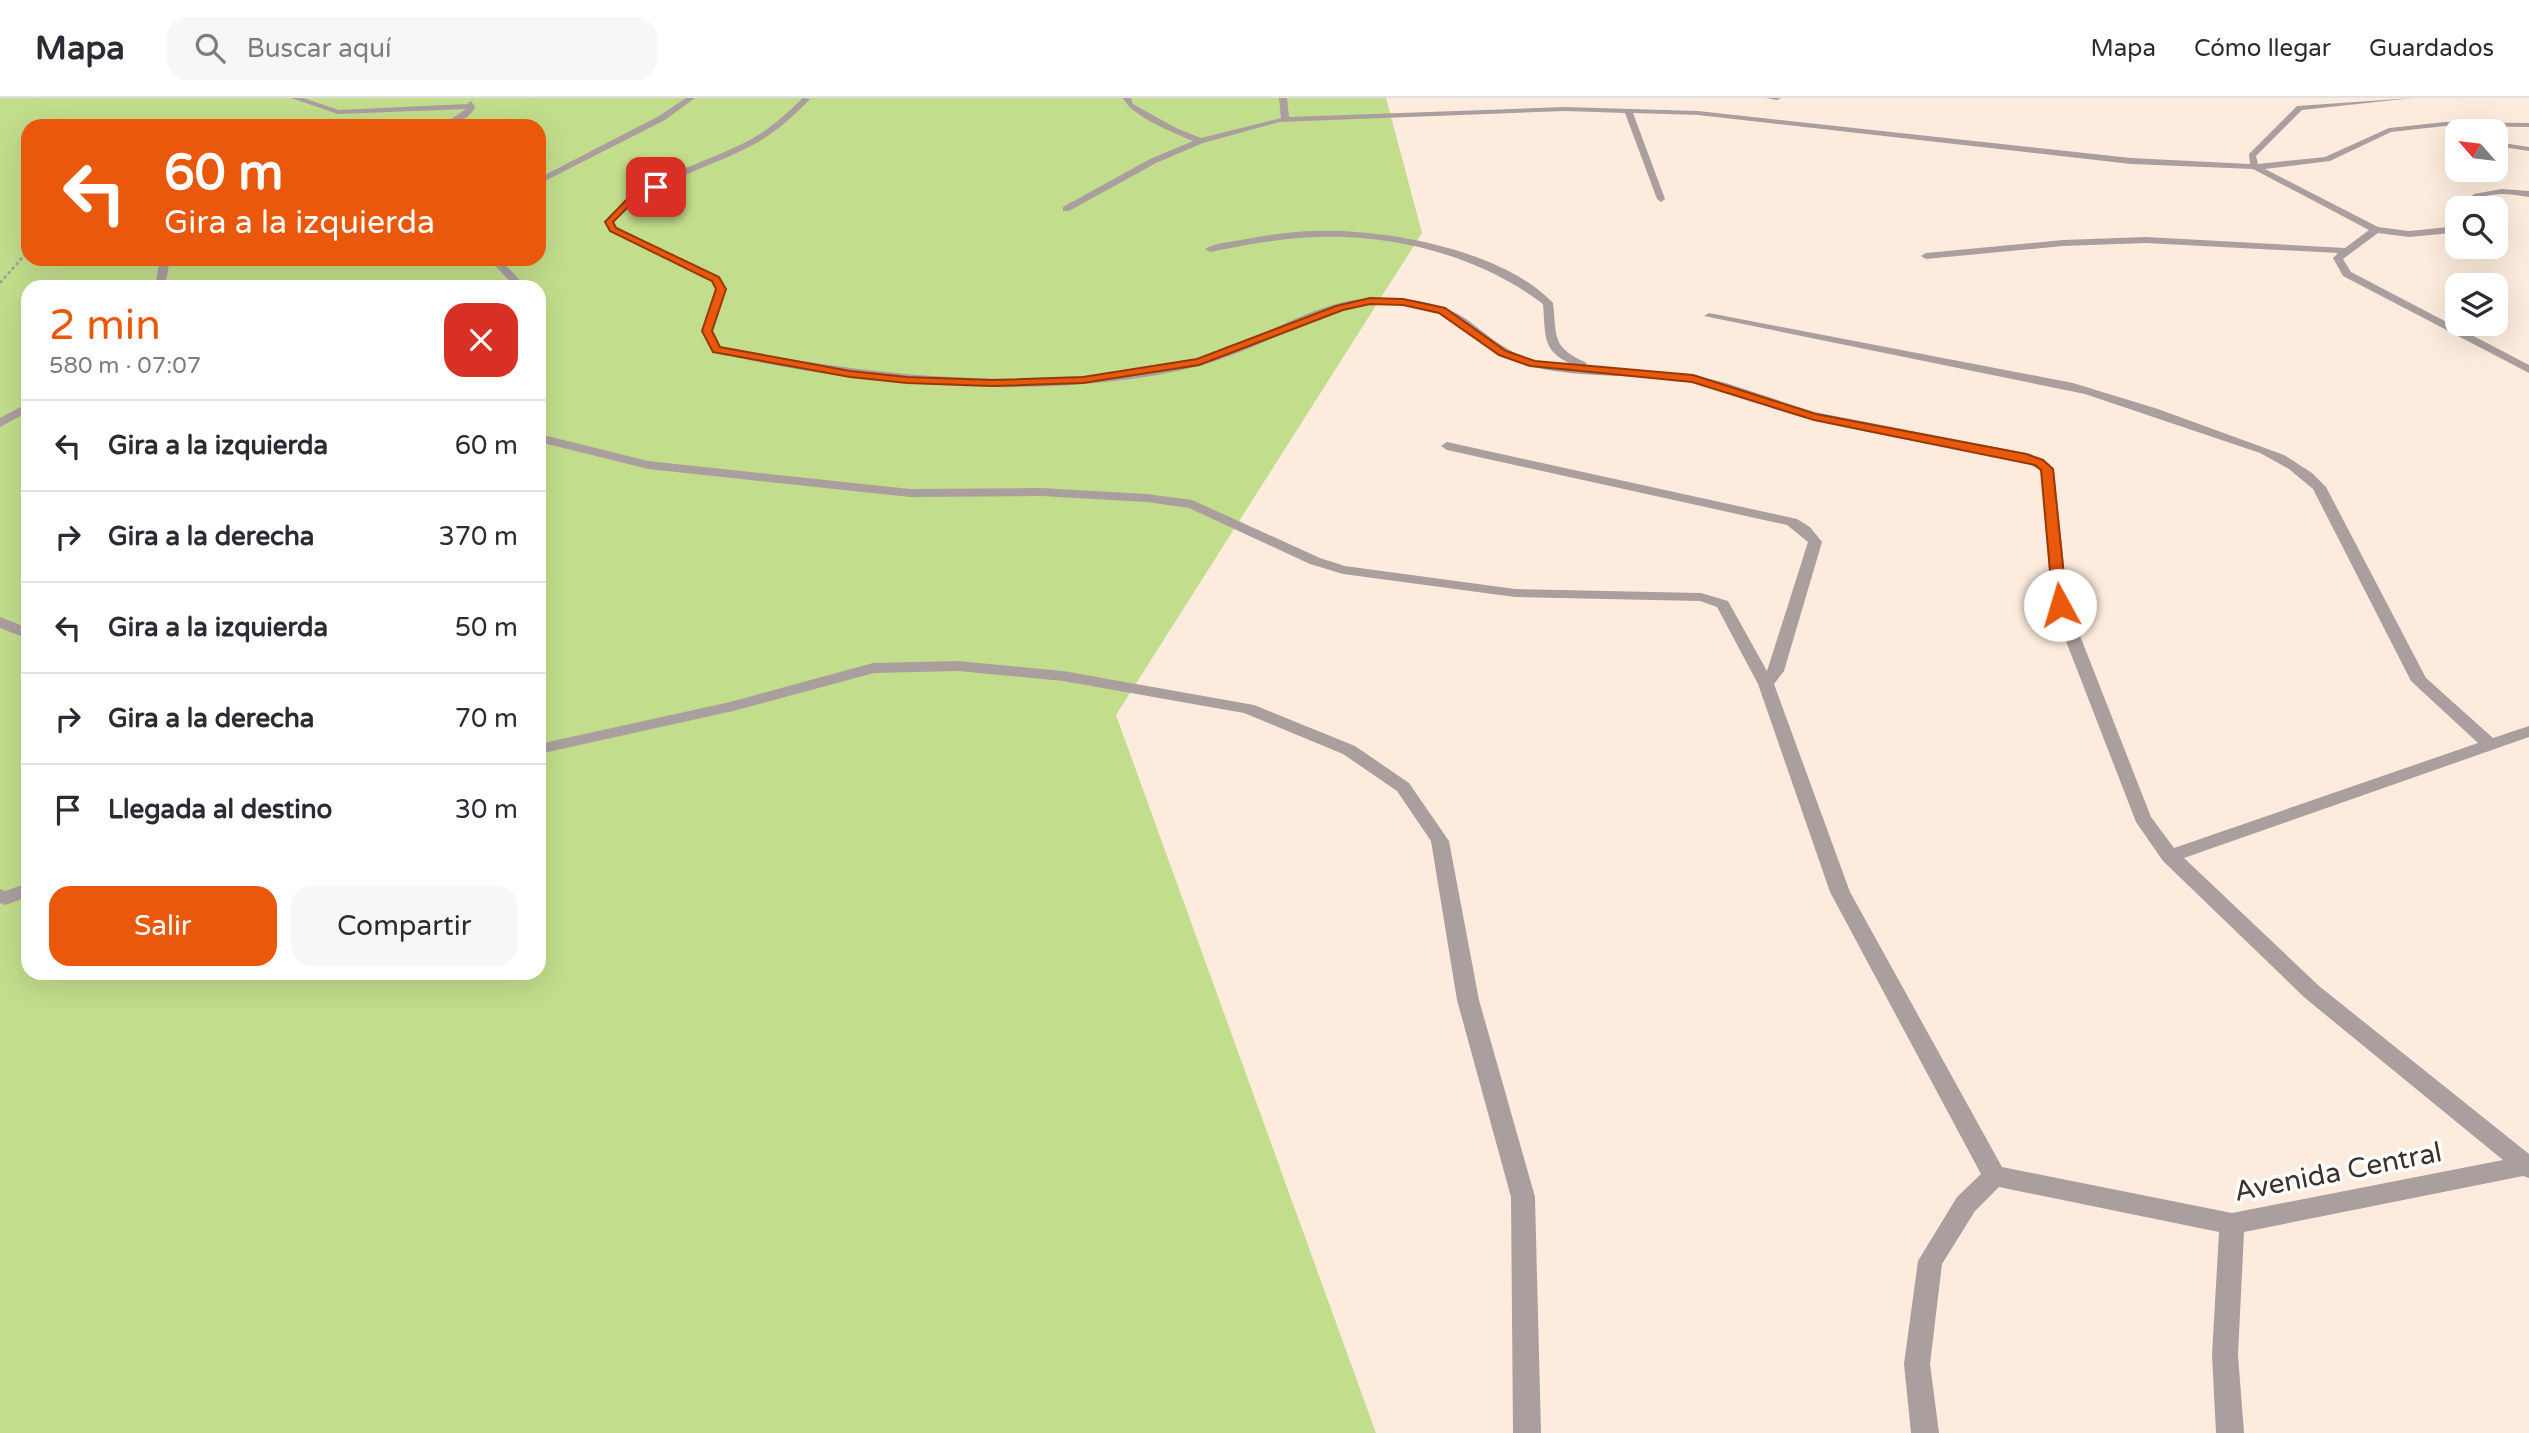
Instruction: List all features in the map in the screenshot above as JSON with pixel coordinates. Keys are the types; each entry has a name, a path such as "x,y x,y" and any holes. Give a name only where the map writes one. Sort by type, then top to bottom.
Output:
{"street":[{"path":"295,98 338,112 444,105 471,107"},
{"path":"447,98 473,104 470,111 457,119"},
{"path":"546,177 662,118 691,98"},
{"path":"1127,98 1130,105 1173,130 1200,141"},
{"path":"1283,98 1285,120"},
{"path":"1770,98 1777,98"},
{"path":"2409,98 2300,108 2252,156 2255,167 2376,230 2429,233 2445,231"},
{"path":"806,99 776,128 753,142 633,198 609,222 613,229 715,279 721,289 707,331 716,350 850,374 907,380 993,383 1083,380 1199,362 1340,308 1370,301 1403,302 1442,310 1502,353 1534,364 1693,379 1814,416 2026,457 2039,462 2047,469 2060,605 2142,818 2170,856 2312,992 2529,1166"},
{"path":"1688,105 1698,113"},
{"path":"1066,209 1153,161 1200,141 1285,120 1565,108 1698,113 2131,161 2255,167 2326,159 2389,130 2445,124"},
{"path":"1628,111 1661,199"},
{"path":"2508,125 2529,125"},
{"path":"2508,146 2529,149"},
{"path":"2474,196 2484,192 2529,194"},
{"path":"2376,230 2338,258 2347,274 2529,370"},
{"path":"1210,249 1281,236 1331,234 1397,242 1440,251 1490,268 1534,290 1548,303 1547,335 1552,349 1566,359 1601,372"},
{"path":"1926,256 2063,243 2146,240 2347,251"},
{"path":"501,266 515,280"},
{"path":"1709,316 2115,397 2278,457 2308,475 2319,487 2419,681 2491,746"},
{"path":"0,423 21,411"},
{"path":"546,440 648,465 910,493 1041,492 1147,498 1192,504 1315,561 1343,570 1515,593 1701,597 1723,604 1766,684 1813,823 1840,892 1994,1176 1966,1204 1930,1261 1917,1364 1925,1433"},
{"path":"1447,446 1792,522 1805,530 1815,542 1776,671 1766,684"},
{"path":"0,622 21,631"},
{"path":"546,747 733,706 873,668 958,666 1062,676 1248,709 1349,750 1403,787 1440,841 1468,1000 1523,1197 1527,1433"},
{"path":"2170,856 2529,731"},
{"path":"0,895 5,898 21,892"},
{"name":"Avenida Central","path":"1994,1176 2232,1224 2529,1166"},
{"path":"2230,1433 2225,1355 2232,1224"}],"path":[{"path":"0,283 21,257"}],"green space":[{"path":"0,98 1386,98 1422,233 1116,715 1376,1433 0,1433"}],"route":[{"path":"656,187 622,206 609,222 613,229 715,279 721,289 707,331 716,350 798,366 907,380 993,383 1083,380 1199,362 1340,308 1370,301 1403,302 1442,310 1502,353 1534,364 1693,379 1814,416 2026,457 2039,462 2047,469 2060,605"}]}
